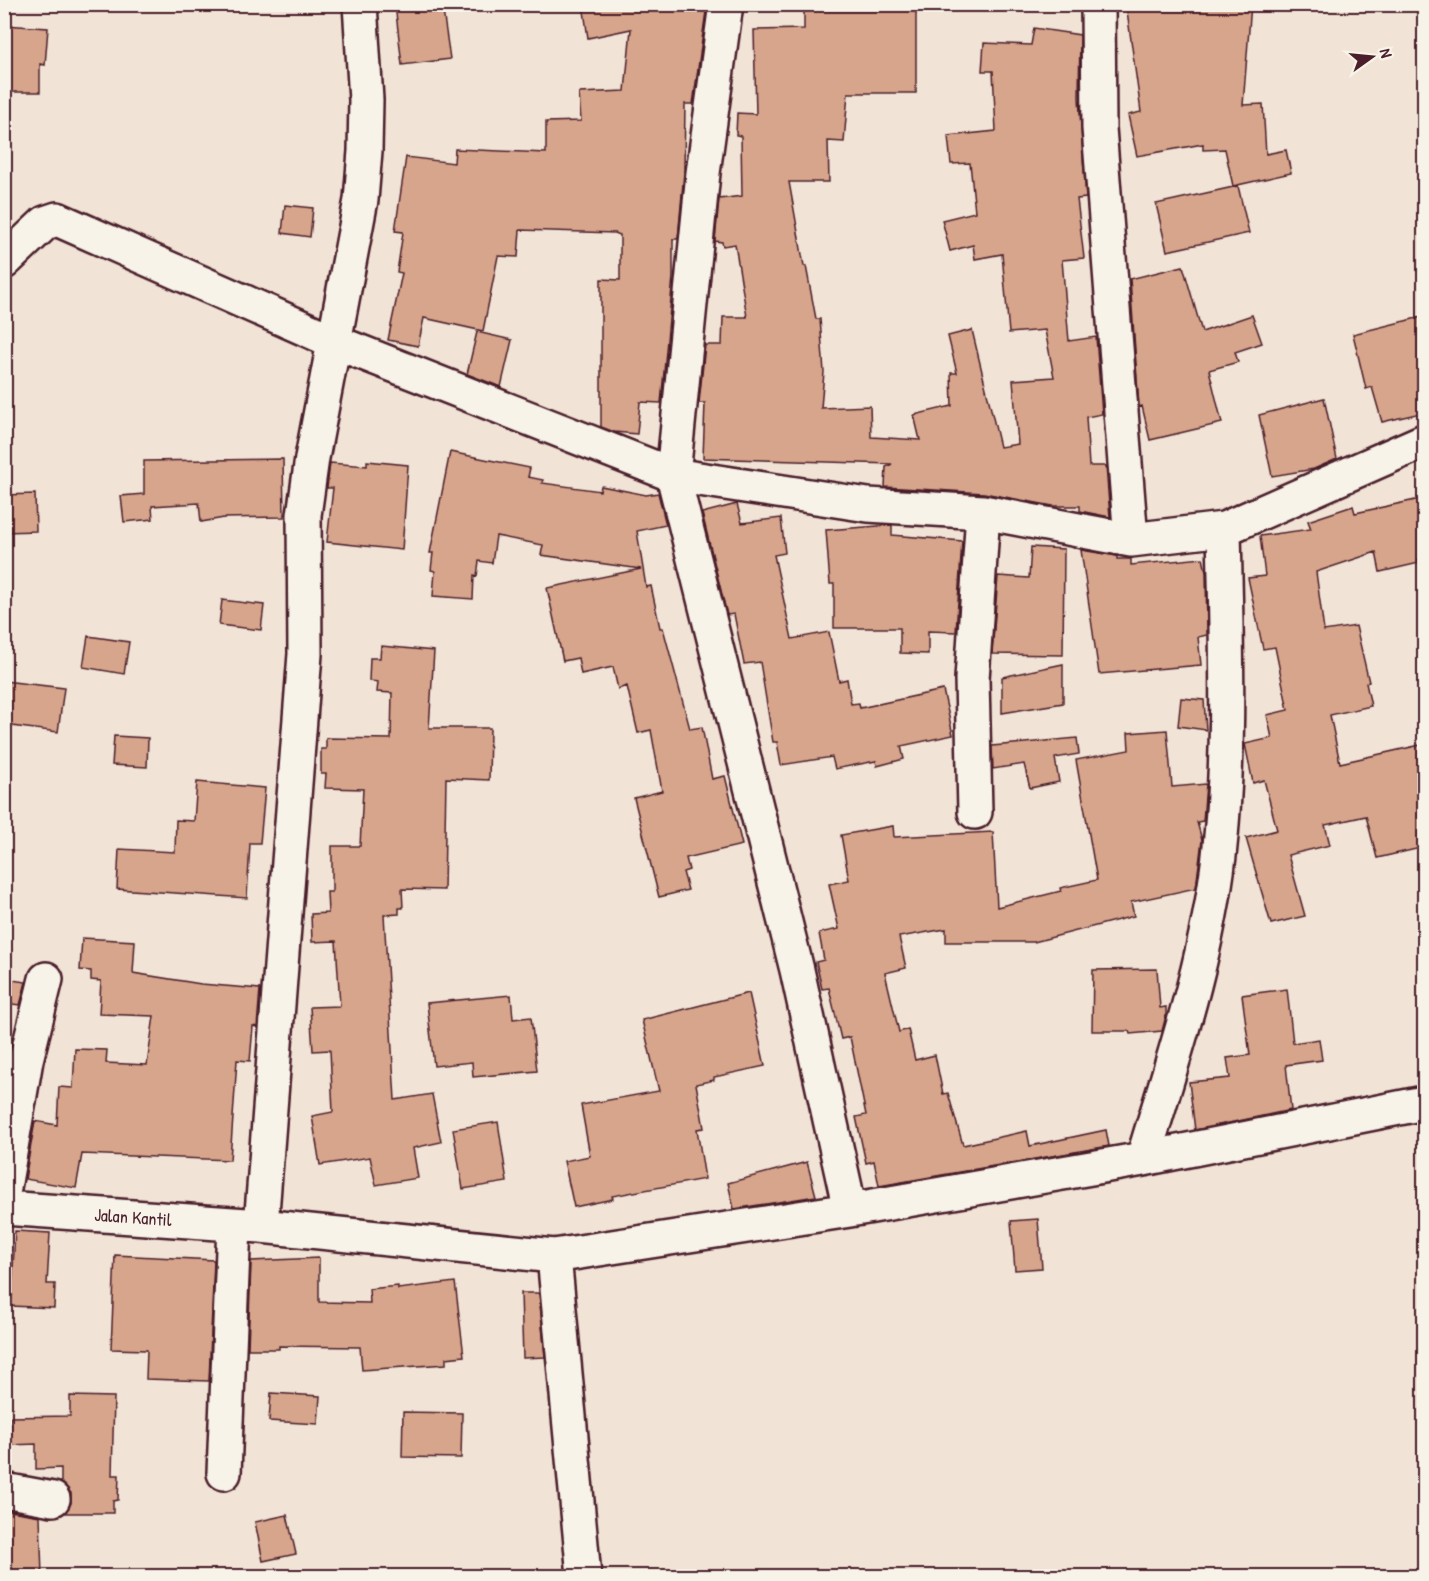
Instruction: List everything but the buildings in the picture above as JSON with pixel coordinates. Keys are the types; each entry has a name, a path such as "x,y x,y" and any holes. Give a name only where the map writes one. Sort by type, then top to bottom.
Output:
{"street":[{"path":"224,1473 305,654 304,515 361,200 366,151 366,100 360,4"},
{"path":"726,4 703,173 673,475 798,970 850,1210"},
{"path":"1098,4 1099,128 1131,540"},
{"path":"4,262 45,223 57,219 335,342 673,475 868,505 983,512 1131,540 1224,529 1425,441"},
{"path":"975,812 972,679 983,512"},
{"path":"1143,1159 1192,998 1219,855 1227,701 1224,529"},
{"path":"4,1188 26,1060 46,979"},
{"name":"Jalan Kantil","path":"4,1208 248,1226 554,1256 850,1210 1143,1159 1425,1103"},
{"path":"554,1256 584,1576"},
{"path":"4,1490 53,1498"}]}
